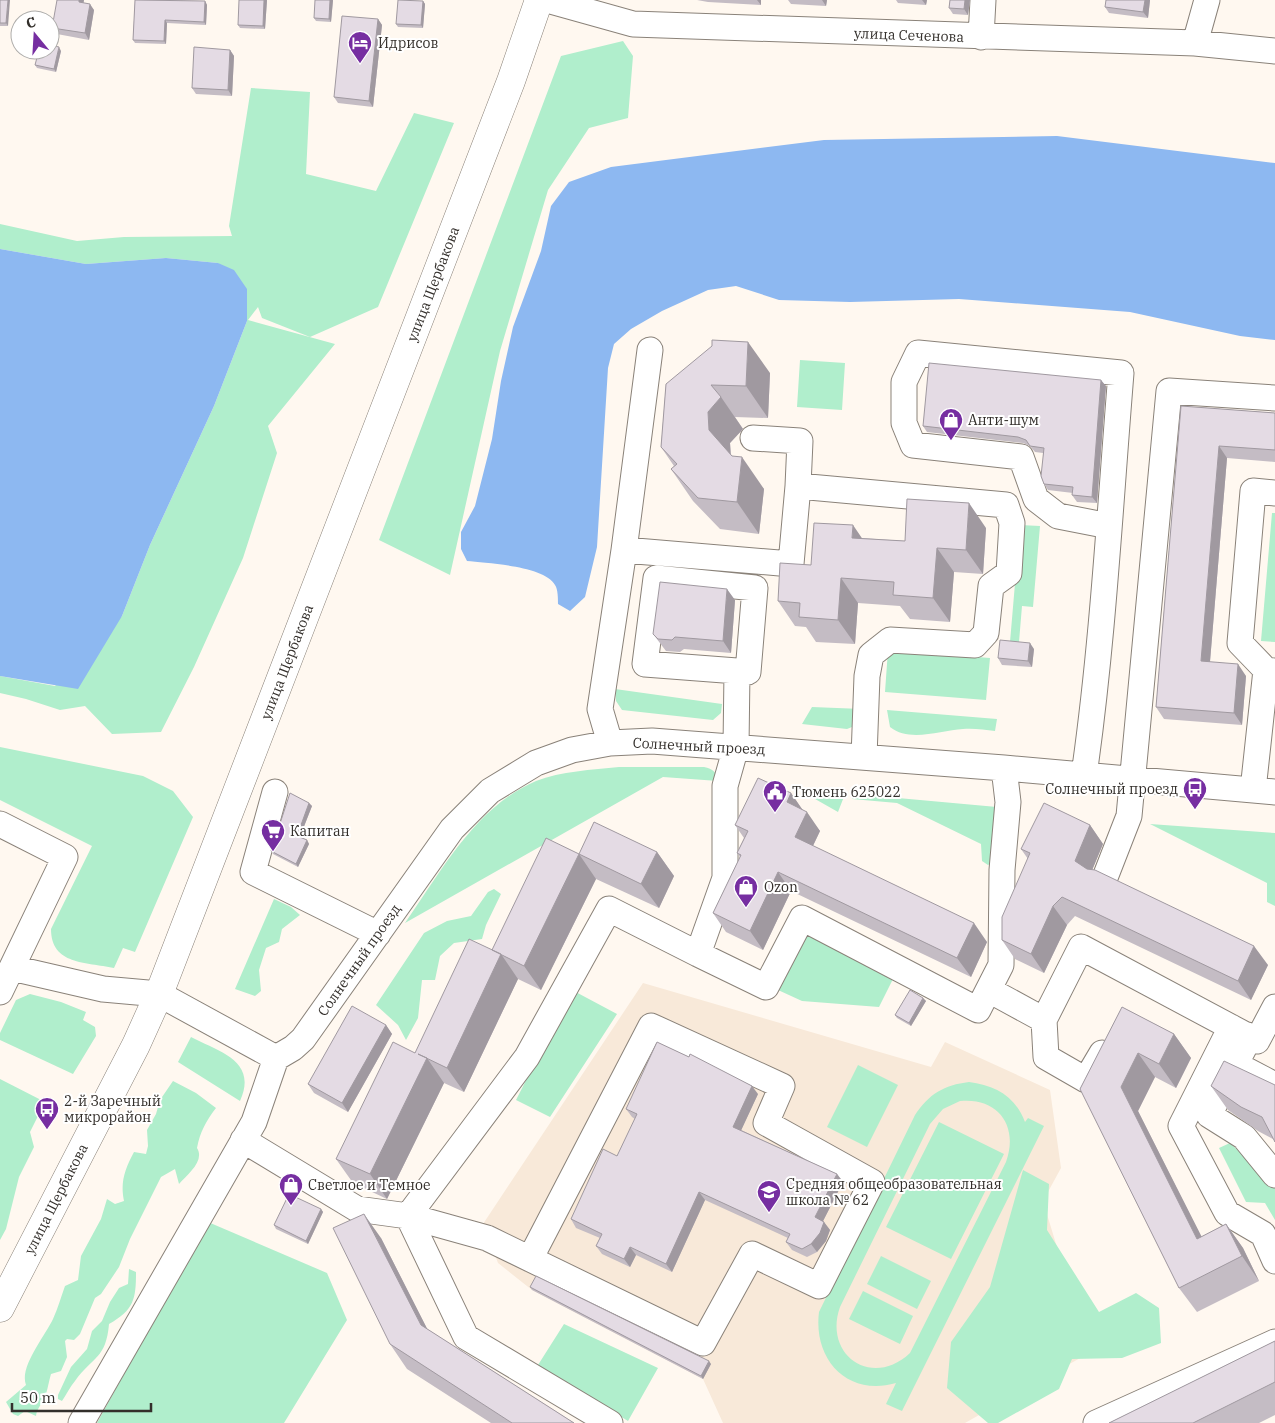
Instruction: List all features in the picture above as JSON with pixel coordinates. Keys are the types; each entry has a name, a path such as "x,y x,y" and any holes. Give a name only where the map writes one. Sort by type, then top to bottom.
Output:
{"main road":[{"name":"улица Щербакова","path":"0,1308 136,1045 160,994 511,81 539,0"}],"street":[{"name":"улица Сеченова","path":"547,0 633,24 1195,43 1275,51"},
{"path":"980,37 983,0"},
{"path":"1195,43 1207,0"},
{"path":"610,743 600,709 624,550 650,350"},
{"path":"1084,775 1094,696 1122,373 918,353 904,382 904,424 913,446 1021,457 1036,499 1058,516 1108,526"},
{"path":"1106,874 1129,816 1169,390 1275,398"},
{"path":"624,550 790,564 798,486 800,441 753,438"},
{"path":"798,486 1006,505 1012,523 1009,573 991,586 986,632 975,645 890,640 871,655 867,676 864,757"},
{"path":"1264,791 1270,670 1240,643 1253,491 1275,493"},
{"path":"656,578 755,588 748,672 737,671 645,664 656,578"},
{"path":"698,954 725,878 725,786 736,747 737,671"},
{"name":"Солнечный проезд","path":"276,1058 293,1048 303,1039 452,829 490,792 536,764 572,750 610,743 652,741 1004,768 1264,791"},
{"path":"408,1216 528,1057 609,910 766,987 802,918 978,1010 1002,965 1002,870 1008,802 1004,768"},
{"path":"275,792 253,872 378,934"},
{"path":"0,824 65,857 0,992"},
{"path":"1114,1031 1086,1080 1046,1057 1044,1020 1082,947 1257,1041 1275,1007"},
{"path":"12,968 103,989 160,994 276,1058 254,1122 82,1423"},
{"path":"988,990 1044,1020"},
{"path":"243,1140 357,1209 408,1216 487,1238 703,1343 752,1254 819,1286 872,1182 766,1122 782,1086 650,1026 530,1258"},
{"path":"1239,1031 1244,1048 1209,1115 1244,1137 1275,1175"},
{"path":"1239,1031 1181,1126 1227,1213 1263,1234 1275,1260"},
{"path":"1235,1064 1275,1086"},
{"path":"408,1216 466,1337 610,1423"},
{"path":"1096,1423 1275,1342"}],"shaded area":[{"name":"Средняя общеобразовательная школа № 62","path":"643,983 931,1067 945,1042 1050,1090 1061,1168 1043,1201 1089,1353 965,1423 723,1423 703,1379 532,1290 498,1263 483,1224"}],"green space":[{"path":"623,41 633,56 628,118 589,128 548,190 500,351 450,575 379,540 561,56"},
{"path":"251,88 310,92 306,174 376,191 414,113 454,123 378,307 310,337 262,318 258,307 248,320 335,344 268,426 277,453 243,558 194,667 161,732 112,734 85,706 60,710 0,693 0,676 55,686 122,616 150,545 214,406 247,321 218,263 166,258 86,264 0,249 0,224 77,241 124,237 232,236 229,226"},
{"path":"800,360 845,363 842,410 797,407"},
{"path":"1272,513 1275,513 1275,642 1261,641"},
{"path":"1020,525 1040,526 1033,607 1022,606 1019,642 1010,642"},
{"path":"888,650 990,658 986,700 885,692"},
{"path":"615,689 722,704 721,713 713,720 622,710 616,701"},
{"path":"812,707 862,709 857,725 847,729 802,724"},
{"path":"887,710 997,719 995,731 967,729 916,735 898,732 890,727"},
{"path":"0,747 143,776 173,791 193,817 135,952 123,948 114,968 72,960 64,956 57,949 53,941 51,929 92,846 0,800"},
{"path":"619,767 704,767 714,771 718,781 663,777 405,923 461,843 477,824 514,792 536,781 556,775"},
{"path":"801,791 845,794 838,812"},
{"path":"854,794 997,807 994,862 988,865 982,861 981,844 897,803 852,799"},
{"path":"1150,824 1275,833 1275,906 1267,902 1267,883"},
{"path":"494,889 501,894 486,925 482,939 454,943 440,956 435,980 422,980 418,1018 406,1040 398,1025 376,1005 424,933 447,921 471,916 488,892"},
{"path":"274,899 291,907 300,915 282,929 279,942 266,948 259,970 261,991 255,996 235,989"},
{"path":"808,931 895,975 879,1007 802,1001 778,990"},
{"path":"572,990 617,1014 550,1117 516,1100"},
{"path":"30,994 61,1002 86,1012 83,1020 95,1027 96,1036 73,1074 0,1040 0,1033 16,1000"},
{"path":"191,1037 224,1053 240,1067 244,1076 244,1087 240,1101 178,1062"},
{"path":"858,1065 898,1085 867,1147 827,1127"},
{"path":"0,1079 45,1102 30,1132 34,1147 19,1177 6,1229 0,1240"},
{"path":"173,1081 196,1093 216,1108 206,1122 200,1137 197,1148 199,1158 191,1172 179,1184 175,1169 161,1177 130,1239 119,1267 101,1294 95,1298 80,1334 74,1340 67,1339 65,1341 67,1357 61,1371 51,1374 45,1397 36,1416 25,1411 18,1416 13,1414 6,1402 26,1385 26,1369 29,1361 53,1319 65,1286 78,1280 81,1256 101,1219 107,1199 115,1204 124,1201 123,1182 128,1164 134,1152 146,1154 148,1146 147,1130 156,1114 160,1100"},
{"path":"969,1082 996,1089 1010,1099 1021,1113 1025,1122 1028,1118 1044,1126 902,1411 886,1404 896,1383 878,1386 862,1384 849,1379 837,1370 828,1359 822,1345 819,1329 819,1312 915,1115 932,1096 945,1088","holes":["960,1101 973,1101 995,1109 1002,1116 1010,1137 1006,1162 910,1353 895,1363 881,1368 867,1367 854,1362 838,1340 837,1324 840,1307 930,1124 943,1109"]},
{"path":"939,1122 1004,1154 951,1259 886,1227"},
{"path":"1230,1143 1275,1185 1275,1220 1265,1203 1246,1202 1219,1148"},
{"path":"1023,1170 1049,1184 1047,1230 1099,1312 1136,1293 1159,1308 1161,1343 1122,1358 1072,1359 1059,1389 998,1423 988,1423 947,1388 951,1342 990,1287"},
{"path":"208,1222 327,1273 347,1320 284,1423 97,1423"},
{"path":"881,1256 931,1281 917,1309 867,1284"},
{"path":"129,1269 136,1272 134,1297 129,1309 109,1324 102,1351 71,1386 62,1401 58,1399 58,1395 71,1367 87,1349 92,1331 102,1321 110,1302 119,1288 128,1284"},
{"path":"863,1291 913,1316 900,1344 849,1319"},
{"path":"564,1324 658,1368 628,1421 538,1365"}],"water":[{"path":"1057,136 1275,163 1275,340 1240,336 1130,312 959,299 850,302 779,300 736,286 708,290 662,311 631,329 614,344 608,368 597,547 585,597 570,611 558,604 555,585 540,574 501,564 467,561 461,549 461,532 475,506 492,439 501,381 513,327 541,251 551,206 569,182 611,167 824,140"},
{"path":"0,249 86,264 166,258 218,263 234,270 247,289 247,321 214,406 150,545 122,616 78,689 0,676"}],"building":[{"path":"0,0 8,0 6,23 0,23"},
{"path":"57,0 79,0 79,2 90,4 85,33 60,29 60,10 55,10"},
{"path":"135,0 205,1 204,22 165,20 164,41 133,40"},
{"path":"239,0 264,0 263,26 238,25"},
{"path":"315,0 330,0 329,19 314,18"},
{"path":"398,0 423,1 421,25 396,24"},
{"path":"950,0 965,0 964,9 949,8"},
{"path":"1106,0 1145,0 1143,12 1105,7"},
{"name":"Идрисов","path":"342,16 378,19 369,101 334,97"},
{"path":"194,47 230,50 228,90 192,88"},
{"path":"36,60 56,60 54,69 35,65"},
{"path":"712,340 748,342 746,386 711,385 721,397 708,412 709,430 732,456 742,457 737,502 698,498 671,469 677,464 661,447 666,384 712,346"},
{"path":"929,363 1101,380 1092,497 1072,495 1073,487 1044,484 1041,476 1044,448 1030,446 1026,440 1018,437 923,426"},
{"path":"1181,406 1275,413 1275,450 1219,446 1201,661 1238,664 1234,713 1156,707"},
{"path":"907,499 969,503 966,550 937,548 933,598 893,595 894,582 841,578 838,620 799,617 800,603 778,601 780,563 811,565 814,523 853,525 852,538 905,541"},
{"path":"660,582 727,589 723,641 675,637 672,640 658,639 653,634"},
{"path":"1000,640 1030,643 1028,661 998,658"},
{"path":"758,778 791,793 787,802 807,812 795,837 974,923 957,958 778,872 750,931 713,913 741,855 737,853 748,831 735,825"},
{"path":"290,793 309,803 297,836 307,840 296,864 271,851"},
{"path":"1044,803 1090,825 1075,861 1087,869 1095,870 1254,946 1238,981 1062,897 1053,906 1031,954 1002,940 1002,917 1030,853 1021,849"},
{"path":"594,822 657,852 641,884 579,854"},
{"path":"546,838 579,854 524,966 492,950"},
{"path":"469,939 501,954 447,1068 427,1058 370,1174 336,1159 393,1042 415,1053"},
{"path":"910,990 923,998 909,1023 895,1015"},
{"path":"352,1006 386,1025 342,1103 308,1084"},
{"path":"1122,1007 1174,1034 1159,1064 1138,1053 1121,1087 1197,1239 1226,1224 1242,1256 1179,1288 1080,1089"},
{"path":"657,1042 689,1057 690,1054 752,1086 733,1127 837,1174 815,1217 824,1222 820,1233 811,1244 802,1249 786,1242 790,1234 699,1192 666,1264 630,1247 624,1259 596,1246 602,1234 571,1219 603,1149 617,1156 637,1114 626,1109"},
{"path":"1224,1061 1275,1085 1275,1142 1262,1117 1241,1107 1211,1086"},
{"path":"289,1194 321,1209 306,1241 274,1225"},
{"path":"364,1214 421,1325 574,1423 512,1423 390,1344 333,1228"},
{"path":"536,1276 709,1361 701,1376 530,1287"},
{"path":"1275,1341 1275,1382 1193,1423 1109,1423"}],"place":[{"name":"Идрисов","path":"360,64"},
{"name":"Анти-шум","path":"951,441"},
{"name":"Солнечный проезд","path":"1195,810"},
{"name":"Тюмень 625022","path":"775,813"},
{"name":"Капитан","path":"273,852"},
{"name":"Ozon","path":"746,908"},
{"name":"2-й Заречный микрорайон","path":"47,1130"},
{"name":"Светлое и Темное","path":"291,1206"},
{"name":"Средняя общеобразовательная школа № 62","path":"769,1213"}]}
